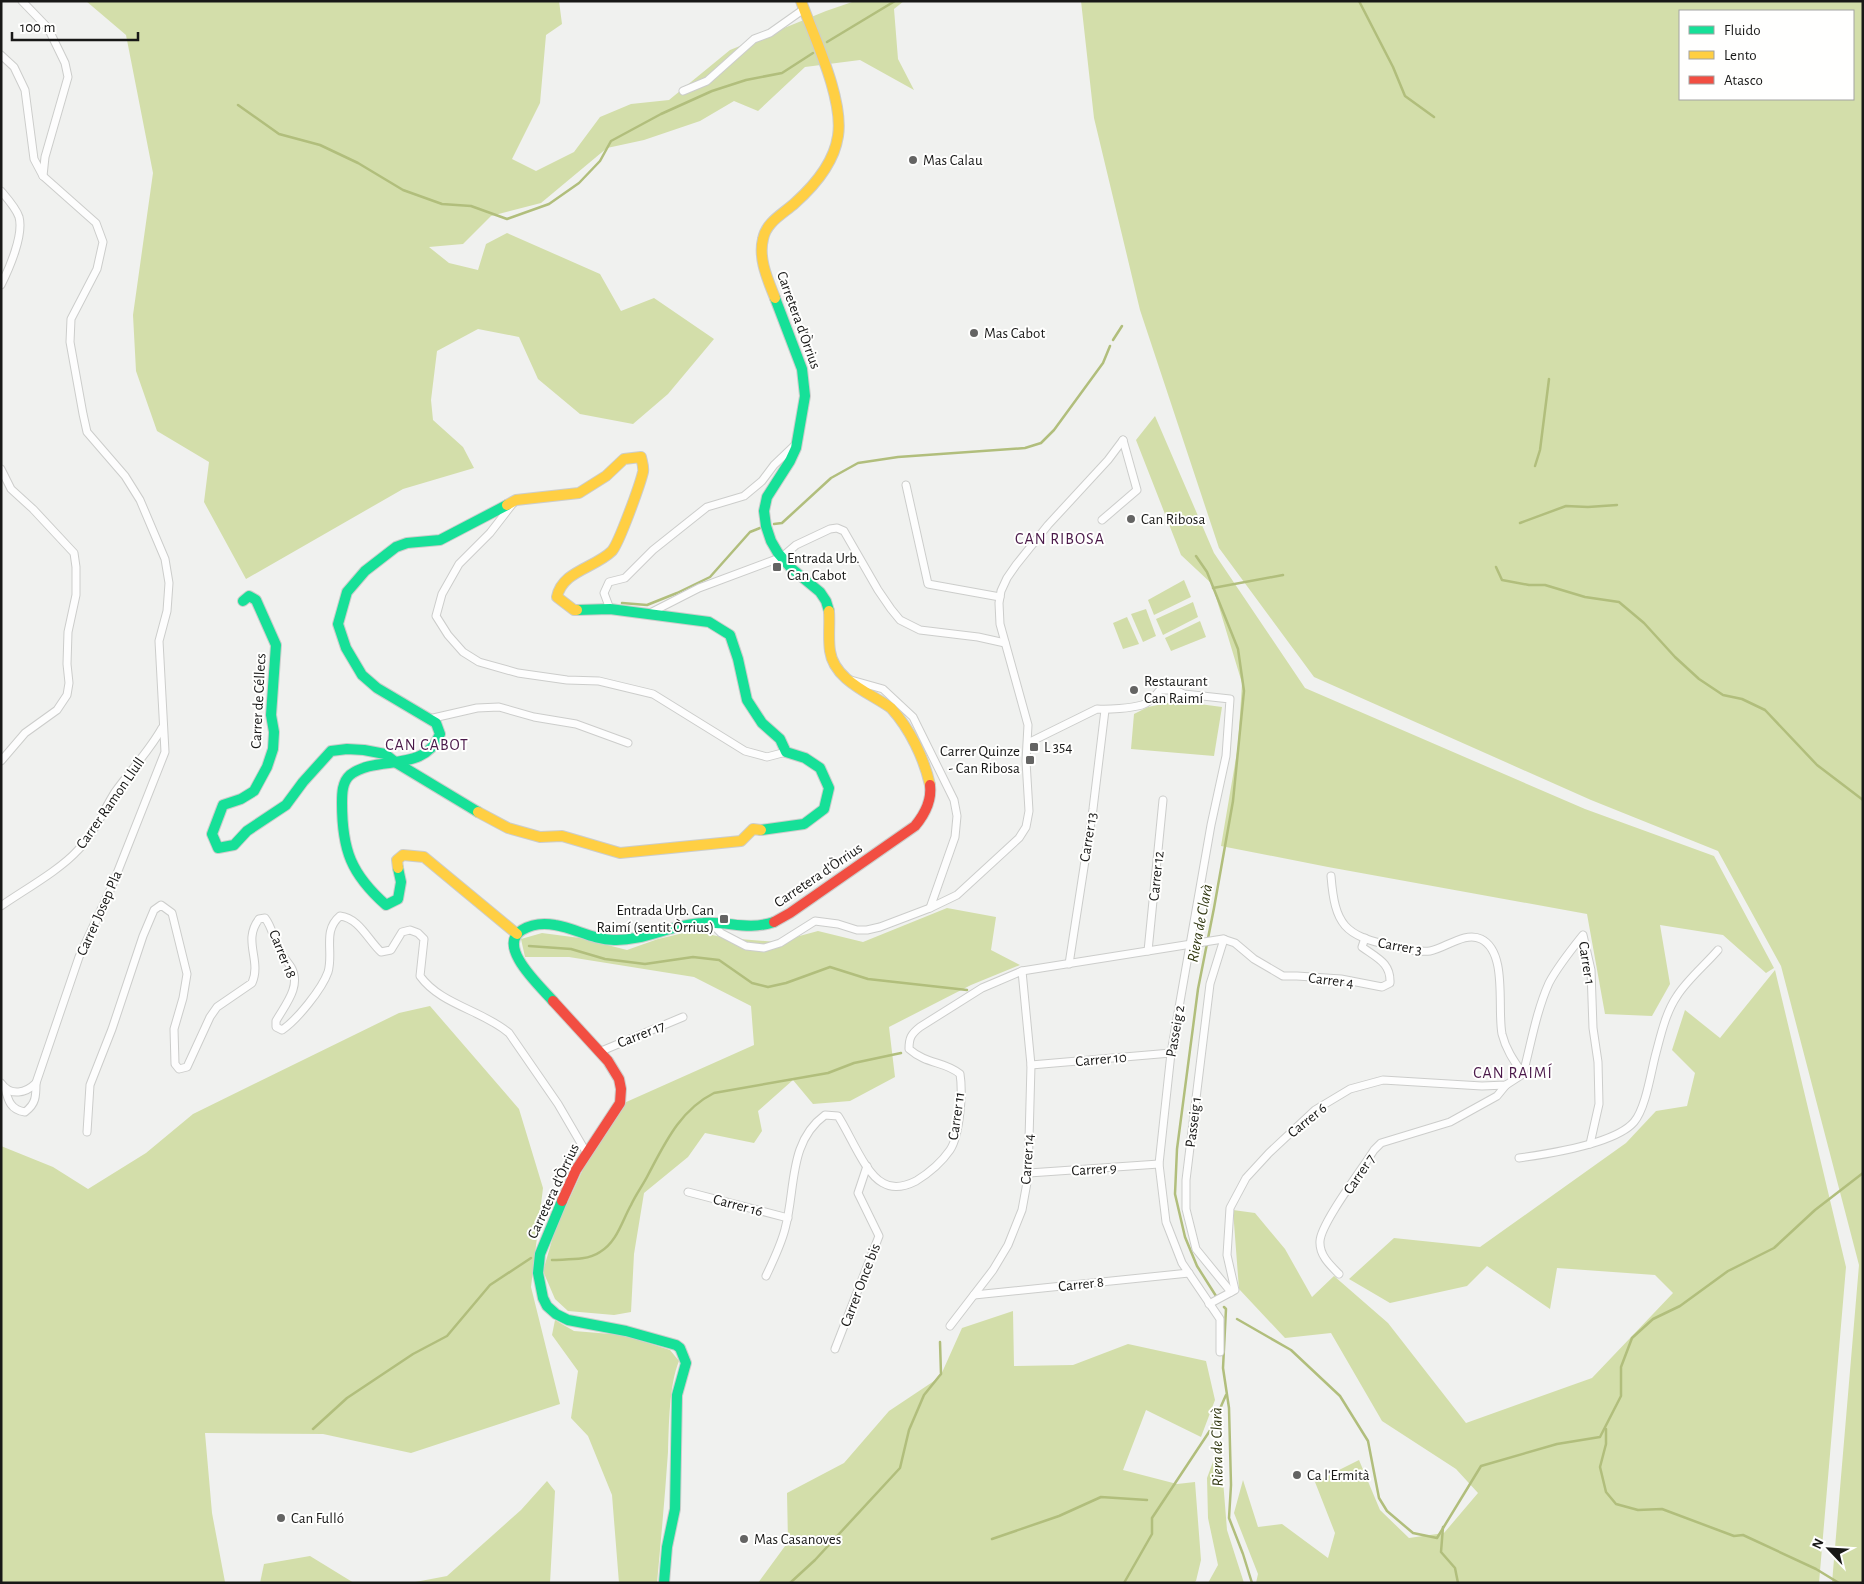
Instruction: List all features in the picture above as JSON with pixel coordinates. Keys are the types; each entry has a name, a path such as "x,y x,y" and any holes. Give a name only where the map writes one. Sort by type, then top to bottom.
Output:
{"street":[{"path":"22,1 48,28 65,63 68,77 45,157 43,176"},
{"path":"683,91 707,82 754,39 770,33 803,5"},
{"name":"Carretera d'Òrrius","path":"664,1583 667,1547 675,1510 677,1404 679,1384 686,1363 685,1356 680,1348 667,1341 568,1320 556,1314 547,1306 542,1298 538,1273 540,1254 544,1241 576,1170 586,1152 615,1111 621,1096 616,1072 520,962 516,956 514,944 521,930 531,926 547,924 567,927 597,938 612,940 641,937 689,924 753,928 771,924 780,920 915,826 922,818 930,799 930,783 920,758 907,732 892,709 849,679 834,664 830,656 830,618 829,608 825,599 819,591 792,569 774,547 768,535 764,516 769,491 790,465 796,453 805,396 805,381 769,282 761,249 764,232 823,172 831,158 838,135 838,122 832,90 803,5"},
{"path":"1,55 14,67 25,90 34,159 43,176"},
{"name":"Carrer Josep Pla","path":"3,1085 12,1106 17,1110 25,1112 35,1101 36,1083 79,957 112,886 165,752 165,736 162,728 159,641 167,611 169,583 165,559 140,500 125,476 87,432 70,342 71,319 98,269 103,242 96,223 43,176"},
{"path":"1,191 19,218 13,260 1,285"},
{"path":"712,924 721,933 746,946 764,948 780,942 815,921 838,924 857,930 867,930 930,908 957,895 1019,838 1026,827 1029,811 1026,761 1028,725 1000,624 1000,597 1007,578 1016,565 1048,525 1108,460 1123,440 1138,490 1102,520"},
{"path":"610,609 604,593 609,582 625,578 652,550 707,507 744,496 762,481 774,465 798,442"},
{"path":"518,934 424,857 403,856 397,860 401,882 398,899 386,904 377,897 360,876 348,855 344,837 343,788 346,778 353,773 422,755 434,747 440,734 436,724 377,688 362,675 346,648 338,624 348,592 365,571 396,547 407,543 440,540 516,500 579,493 606,476 624,459 641,457 644,470 624,526 612,552 569,578 559,587 557,597 574,610 610,609 709,622 730,635 748,700 762,723 780,739 786,752"},
{"path":"1,469 11,489 33,509 74,553 76,595 68,632 67,664 69,683 67,695 56,710 25,733 1,761"},
{"path":"906,485 928,584 1000,597"},
{"path":"395,762 473,810 508,828 540,837 562,836 620,854 741,842 753,828 765,830 804,824 824,809 829,788 820,768 805,758 786,752 767,757 745,751 653,694 599,681 567,680 518,673 479,662 463,652 448,635 436,616 442,594 459,564 490,533 516,500"},
{"path":"650,613 699,588 782,557 796,545 830,529 837,528 844,531 878,590 900,620 920,630 978,637 1005,643"},
{"name":"Carrer de Céllecs","path":"243,600 249,596 256,600 276,645 271,715 274,732 273,749 267,767 254,791 241,799 223,805 212,834 218,848 234,845 247,831 286,805 303,782 331,751 347,749 364,750 385,754 395,762"},
{"path":"849,679 883,689 913,717 954,800 957,816 955,837 930,908"},
{"name":"Passeig 2","path":"1105,710 1143,705 1160,690 1174,690 1184,694 1230,699 1226,756 1211,825 1171,1053 1159,1164 1166,1222 1182,1263 1220,1319 1220,1352"},
{"path":"429,719 477,708 499,707 534,717 576,724 628,743"},
{"path":"1028,743 1082,715 1097,709 1105,710"},
{"name":"Carrer 13","path":"1069,964 1093,809 1105,710"},
{"name":"Carrer Ramon Llull","path":"1,906 79,850 114,794 162,728"},
{"name":"Carrer 12","path":"1148,952 1163,800"},
{"name":"Carrer 3","path":"1331,876 1333,900 1339,917 1347,930 1377,943 1419,951 1431,951 1465,937 1480,938 1493,950 1498,960 1499,1014 1502,1034 1507,1050 1523,1074"},
{"name":"Carrer 18","path":"87,1132 90,1086 112,1029 143,936 154,910 161,905 172,913 187,974 183,998 174,1028 175,1064 179,1069 187,1067 210,1017 217,1007 252,983 256,966 251,936 254,925 259,919 266,918 271,925 275,942 282,956 292,968 295,978 295,986 276,1021 276,1027 282,1030 289,1025 321,985 328,970 330,930 334,921 340,916 347,917 354,921 381,952 391,950 402,932 410,930 418,933 424,939 420,976 428,986 450,1000 499,1024 509,1033 558,1104 586,1152"},
{"name":"Carrer 1","path":"1523,1074 1537,1017 1550,983 1582,935 1591,970 1593,1028 1598,1062 1599,1104 1590,1144"},
{"name":"Carrer 4","path":"1224,939 1234,943 1254,959 1283,976 1340,979 1382,987 1390,983 1390,972 1384,963 1362,947 1365,938"},
{"name":"Carrer 11","path":"766,1276 778,1251 788,1218 795,1162 802,1142 810,1129 825,1115 838,1116 871,1174 883,1184 896,1187 908,1185 925,1175 951,1149 955,1139 961,1103 960,1074 954,1069 926,1061 909,1049 909,1040 912,1033 920,1027 982,988 1022,971 1224,939"},
{"name":"Passeig 1","path":"1224,939 1210,984 1186,1180 1186,1209 1196,1249 1231,1292"},
{"path":"1519,1158 1553,1154 1590,1144 1614,1136 1634,1122 1646,1097 1664,1025 1676,996 1718,950"},
{"name":"Carrer 14","path":"950,1326 1008,1245 1022,1210 1028,1173 1031,1065 1022,971"},
{"name":"Carrer 17","path":"599,1052 683,1017"},
{"name":"Carrer 10","path":"1031,1065 1171,1053"},
{"path":"1506,1085 1523,1074"},
{"name":"Carrer 6","path":"1231,1292 1235,1290 1227,1255 1230,1208 1246,1178 1269,1153 1315,1110 1350,1089 1382,1080 1482,1086 1506,1085"},
{"path":"3,1085 13,1092 22,1092 29,1090 36,1083"},
{"name":"Carrer 7","path":"1339,1274 1324,1258 1320,1242 1325,1226 1374,1150 1382,1143 1450,1122 1497,1096 1506,1085"},
{"name":"Carrer 9","path":"1028,1173 1159,1164"},
{"name":"Carrer Once bis","path":"835,1349 879,1236 858,1193 867,1166"},
{"name":"Carrer 16","path":"688,1192 788,1218"},
{"name":"Carrer 8","path":"974,1295 1189,1273"},
{"path":"1209,1304 1231,1292"}],"green space":[{"path":"86,1 559,1 562,24 546,35 540,103 512,159 536,171 574,152 600,117 631,104 669,100 730,50 855,1 904,1 894,9 898,59 914,90 860,60 805,67 758,111 734,101 700,121 644,140 607,148 541,203 491,216 463,244 429,247 449,263 478,270 486,244 507,233 600,274 621,311 654,298 714,339 668,394 633,424 580,414 538,379 519,337 478,329 437,351 431,400 433,420 463,447 474,468 403,489 246,579 204,502 209,462 157,431 136,371 133,315 153,173 126,35"},
{"path":"1081,1 1863,1 1863,1583 1832,1583 1859,1265 1781,966 1718,851 1591,800 1314,677 1219,548 1140,310 1094,118"},
{"path":"1155,416 1214,553 1305,688 1585,809 1714,856 1774,968 1766,973 1723,935 1660,925 1670,984 1652,1016 1605,1014 1587,914 1221,846 1238,746 1242,683 1212,584 1181,555 1136,440"},
{"path":"1184,580 1191,597 1154,615 1148,600"},
{"path":"1193,602 1198,617 1163,635 1156,619"},
{"path":"1146,609 1156,636 1143,642 1131,614"},
{"path":"1127,617 1139,644 1123,649 1113,623"},
{"path":"1200,621 1206,637 1171,651 1165,638"},
{"path":"1177,701 1222,707 1214,756 1131,749 1134,714 1148,707"},
{"path":"947,908 996,917 991,950 1020,965 971,985 889,1027 895,1077 850,1101 813,1104 793,1080 758,1111 762,1131 754,1143 705,1133 688,1157 644,1193 634,1254 631,1312 614,1315 568,1311 555,1299 543,1271 555,1230 591,1152 624,1103 754,1045 751,1006 694,977 569,957 525,957 521,939 542,933 580,938 627,950 658,939 692,931 727,938 777,942 818,931 863,942"},
{"path":"1775,970 1846,1267 1819,1583 1256,1583 1258,1574 1234,1513 1243,1480 1258,1527 1282,1524 1328,1558 1335,1533 1315,1482 1359,1460 1380,1510 1409,1538 1444,1533 1478,1493 1456,1469 1382,1421 1331,1333 1285,1338 1239,1289 1233,1210 1255,1213 1285,1249 1312,1297 1334,1276 1388,1323 1466,1423 1592,1378 1673,1293 1655,1275 1557,1268 1550,1309 1487,1266 1467,1286 1390,1303 1349,1279 1394,1238 1480,1247 1626,1143 1656,1111 1687,1106 1695,1073 1672,1050 1685,1010 1720,1038"},
{"path":"430,1006 519,1109 543,1188 531,1287 560,1404 411,1453 323,1434 205,1433 212,1513 225,1582 230,1583 1,1583 1,1146 53,1167 88,1189 146,1153 193,1114 399,1013"},
{"path":"1013,1311 1014,1366 1073,1365 1128,1344 1206,1361 1215,1400 1201,1437 1146,1410 1123,1470 1177,1484 1195,1482 1201,1560 1196,1581 1193,1583 758,1583 788,1542 787,1493 844,1463 889,1411 940,1377 962,1328"},
{"path":"555,1320 574,1331 623,1335 670,1350 679,1361 673,1382 670,1405 667,1468 657,1583 619,1583 612,1495 588,1436 571,1418 578,1371 552,1335"},
{"path":"1220,1443 1227,1530 1244,1583 1208,1583 1218,1565 1208,1518 1207,1478"},
{"path":"547,1481 555,1491 550,1583 410,1583 447,1576 521,1510"},
{"path":"310,1556 354,1583 260,1583 264,1564"}],"waterway":[{"path":"827,42 895,1"},
{"path":"1359,1 1393,67 1405,96 1434,117"},
{"path":"238,105 279,134 320,145 358,163 403,190 442,204 471,206 507,219 549,204 579,183 600,161 611,141 661,114 712,91 746,80 782,73 813,53"},
{"path":"1113,340 1122,326"},
{"path":"774,524 782,523 831,478 858,463 898,457 1025,448 1041,443 1054,430 1103,363 1110,346"},
{"path":"1535,466 1540,450 1549,379"},
{"path":"1520,523 1566,506 1617,505"},
{"path":"622,603 647,605 710,577 750,532 760,528"},
{"name":"Riera de Clarà","path":"1196,556 1207,572 1238,649 1244,691 1233,801 1198,989 1177,1149 1175,1194 1185,1237 1197,1266 1216,1296"},
{"path":"1496,567 1502,580 1529,585 1545,585 1585,597 1619,602 1644,623 1675,657 1699,679 1723,695 1742,699 1765,710 1817,765 1863,800"},
{"path":"1213,588 1283,575"},
{"path":"529,946 571,949 605,959 645,964 693,957 719,960 752,983 768,987 786,983 830,967 868,979 967,990"},
{"path":"552,1260 589,1257 600,1252 611,1243 675,1128 692,1108 702,1100 714,1093 828,1073 854,1063 901,1053"},
{"path":"1237,1319 1291,1350 1340,1396 1368,1441 1379,1498 1387,1511 1413,1533 1437,1538 1481,1466 1557,1444 1600,1437 1621,1396 1621,1367 1632,1338 1653,1319 1680,1306 1728,1271 1774,1248 1815,1210 1863,1173"},
{"path":"313,1429 347,1398 413,1354 447,1336 490,1285 531,1258"},
{"name":"Riera de Clarà","path":"1224,1307 1226,1309 1223,1368 1229,1408 1231,1485 1229,1518 1252,1583"},
{"path":"790,1583 815,1560 900,1468 909,1430 924,1395 941,1374 940,1342"},
{"path":"1124,1583 1152,1534 1152,1518 1211,1429 1226,1395"},
{"path":"1606,1429 1606,1444 1600,1467 1606,1492 1616,1504 1638,1510 1662,1509 1734,1536 1743,1535 1816,1569 1839,1583"},
{"path":"992,1539 1059,1516 1101,1497 1147,1500"},
{"path":"1443,1527 1441,1552 1455,1568 1458,1583"}],"traffic: fast":[{"path":"775,298 802,369 805,396 796,448 767,497 764,511 766,526 771,541 778,553 791,568 820,592 826,601 829,611"},
{"path":"398,868 401,882 398,899 386,905 364,883 351,860 342,820 344,785 350,775 361,769 373,765 412,759 423,754 433,746 440,734 436,723 377,688 362,675 346,648 338,624 347,592 365,571 396,547 407,543 440,540 507,505"},
{"path":"243,601 249,596 256,600 276,645 271,715 274,732 273,749 267,767 254,791 241,799 223,805 212,834 218,848 234,845 247,831 286,805 303,782 331,751 347,749 385,754 478,812"},
{"path":"577,610 610,609 709,622 730,635 738,659 747,700 762,723 780,739 786,752 805,758 820,768 829,788 824,809 804,824 761,830"},
{"path":"553,1001 531,977 517,956 514,946 515,937 522,930 530,926 542,924 555,925 599,938 625,940 692,924 713,923 755,926 774,922"},
{"path":"562,1201 540,1254 538,1273 543,1298 547,1306 556,1314 568,1320 626,1331 676,1345 680,1348 686,1363 677,1395 675,1509 667,1547 664,1583"}],"traffic: slow":[{"path":"775,298 763,262 762,247 765,233 771,223 816,181 828,165 838,136 837,104 827,68 801,1"},
{"path":"507,505 516,500 579,493 606,476 624,459 641,457 643,468 641,479 629,513 612,551 572,576 560,588 557,597 574,610 577,610"},
{"path":"829,611 829,646 833,661 838,670 854,685 891,708 898,716 915,744 930,785"},
{"path":"478,812 508,828 540,837 562,836 620,853 741,841 753,829 761,830"},
{"path":"398,868 397,860 403,855 424,857 517,934"}],"traffic: jam":[{"path":"774,922 790,913 915,826 927,807 930,785"},
{"path":"553,1001 608,1061 619,1079 621,1089 620,1103 576,1170 562,1201"}],"place":[{"name":"Mas Calau","path":"913,160"},
{"name":"Mas Cabot","path":"974,333"},
{"name":"Can Ribosa","path":"1131,519"},
{"name":"Entrada Urb. Can Cabot","path":"777,567"},
{"name":"Restaurant Can Raimí","path":"1134,690"},
{"name":"L 354","path":"1034,747"},
{"name":"Carrer Quinze - Can Ribosa","path":"1030,760"},
{"name":"Entrada Urb. Can Raimí (sentit Òrrius)","path":"724,919"},
{"name":"Ca l'Ermità","path":"1297,1475"},
{"name":"Can Fulló","path":"281,1518"},
{"name":"Mas Casanoves","path":"744,1539"}],"district":[{"name":"CAN RIBOSA","path":"1060,538"},
{"name":"CAN CABOT","path":"427,744"},
{"name":"CAN RAIMÍ","path":"1513,1072"}]}
